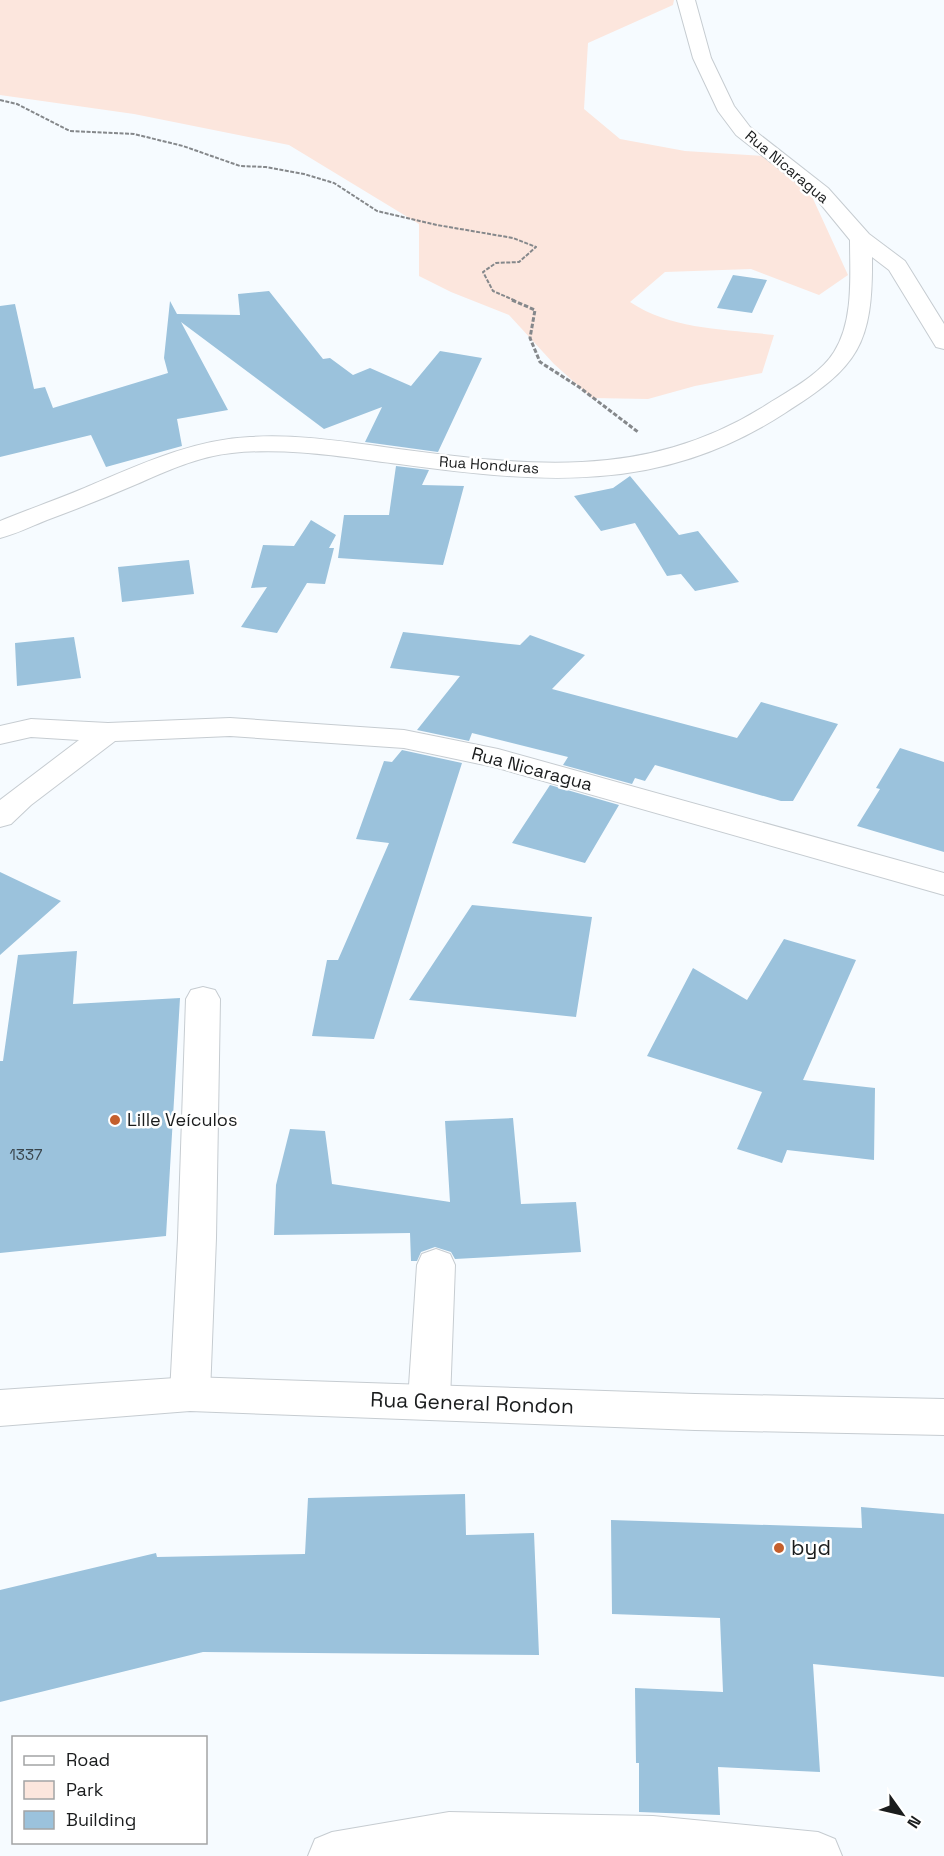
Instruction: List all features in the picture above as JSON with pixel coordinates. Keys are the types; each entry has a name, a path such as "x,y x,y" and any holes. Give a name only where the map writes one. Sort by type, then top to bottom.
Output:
{"street":[{"name":"Rua Nicaragua","path":"686,0 702,58 725,107 743,131 821,192 861,239 897,266 944,342"},
{"name":"Rua Honduras","path":"0,530 161,464 206,449 248,444 308,445 461,465 574,471 634,465 687,451 753,425 815,383 838,364 852,342 862,285 861,239"},
{"name":"Rua Nicaragua","path":"108,732 230,727 404,739 498,758 944,884"},
{"path":"0,735 31,728 108,732"},
{"path":"0,817 20,798 108,732"},
{"path":"190,1394 197,1238 203,999"},
{"path":"429,1401 436,1264"},
{"name":"Rua General Rondon","path":"0,1408 190,1394 695,1412 944,1417"},
{"path":"332,1856 449,1836 653,1840 818,1856"}],"path":[{"path":"0,99 17,104 70,131 134,134 183,146 240,166 266,167 304,174 334,183 377,211 436,225 513,238 536,247 519,262 496,262 483,272 493,291 535,310 530,338 540,362 579,387 639,433 574,471"}],"green space":[{"path":"0,0 674,0 673,5 588,43 584,109 620,139 685,151 764,156 809,190 848,275 819,295 751,269 665,272 630,302 663,318 681,323 774,335 762,373 695,386 648,399 592,398 554,364 509,315 451,292 419,276 419,224 289,145 134,114 0,95"}],"building":[{"path":"733,275 767,280 752,313 717,308"},
{"path":"269,291 323,359 330,358 353,375 370,368 411,386 440,351 482,358 438,452 365,442 382,407 324,429 181,322 228,410 177,419 182,446 106,467 91,435 0,457 0,306 15,304 34,389 45,387 53,408 168,373 164,358 170,301 177,314 240,315 238,294"},
{"path":"396,466 429,470 422,485 464,486 443,565 338,558 344,515 389,515"},
{"path":"630,476 679,535 698,531 739,582 695,591 681,574 667,576 635,523 601,531 574,496 613,488"},
{"path":"311,520 336,535 329,548 334,548 325,584 307,583 277,633 241,627 267,587 251,588 263,545 294,546"},
{"path":"189,560 194,594 122,602 118,567"},
{"path":"403,632 520,645 530,635 585,655 552,689 737,738 761,702 838,724 793,801 781,801 655,765 645,781 635,778 632,784 563,765 568,757 472,733 469,741 417,730 460,676 390,668"},
{"path":"74,637 81,678 17,686 15,643"},
{"path":"900,748 944,762 944,852 857,826 880,789 876,788"},
{"path":"402,750 462,763 374,1039 312,1036 327,960 338,960 389,843 356,839 384,761 392,762"},
{"path":"550,785 619,805 585,863 512,843"},
{"path":"0,872 61,901 0,955"},
{"path":"472,905 592,917 576,1017 409,1000"},
{"path":"784,939 856,960 803,1080 875,1088 874,1160 787,1150 782,1163 737,1149 762,1092 647,1056 693,968 747,1000"},
{"name":"Lille Veículos","path":"77,951 73,1004 180,998 166,1236 0,1253 0,1061 3,1061 18,955"},
{"path":"513,1118 521,1204 576,1202 581,1252 455,1259 451,1252 435,1247 421,1252 417,1261 411,1261 410,1233 274,1235 276,1185 290,1129 325,1131 332,1184 450,1202 445,1121"},
{"path":"465,1494 466,1535 534,1533 539,1655 203,1652 0,1702 0,1590 156,1553 157,1557 305,1554 308,1498"},
{"path":"861,1507 944,1514 944,1677 813,1664 820,1772 718,1767 720,1815 639,1812 635,1688 723,1692 720,1618 612,1614 611,1520 862,1528"}],"place":[{"name":"Lille Veículos","path":"115,1120"},
{"name":"byd","path":"779,1548"}]}
